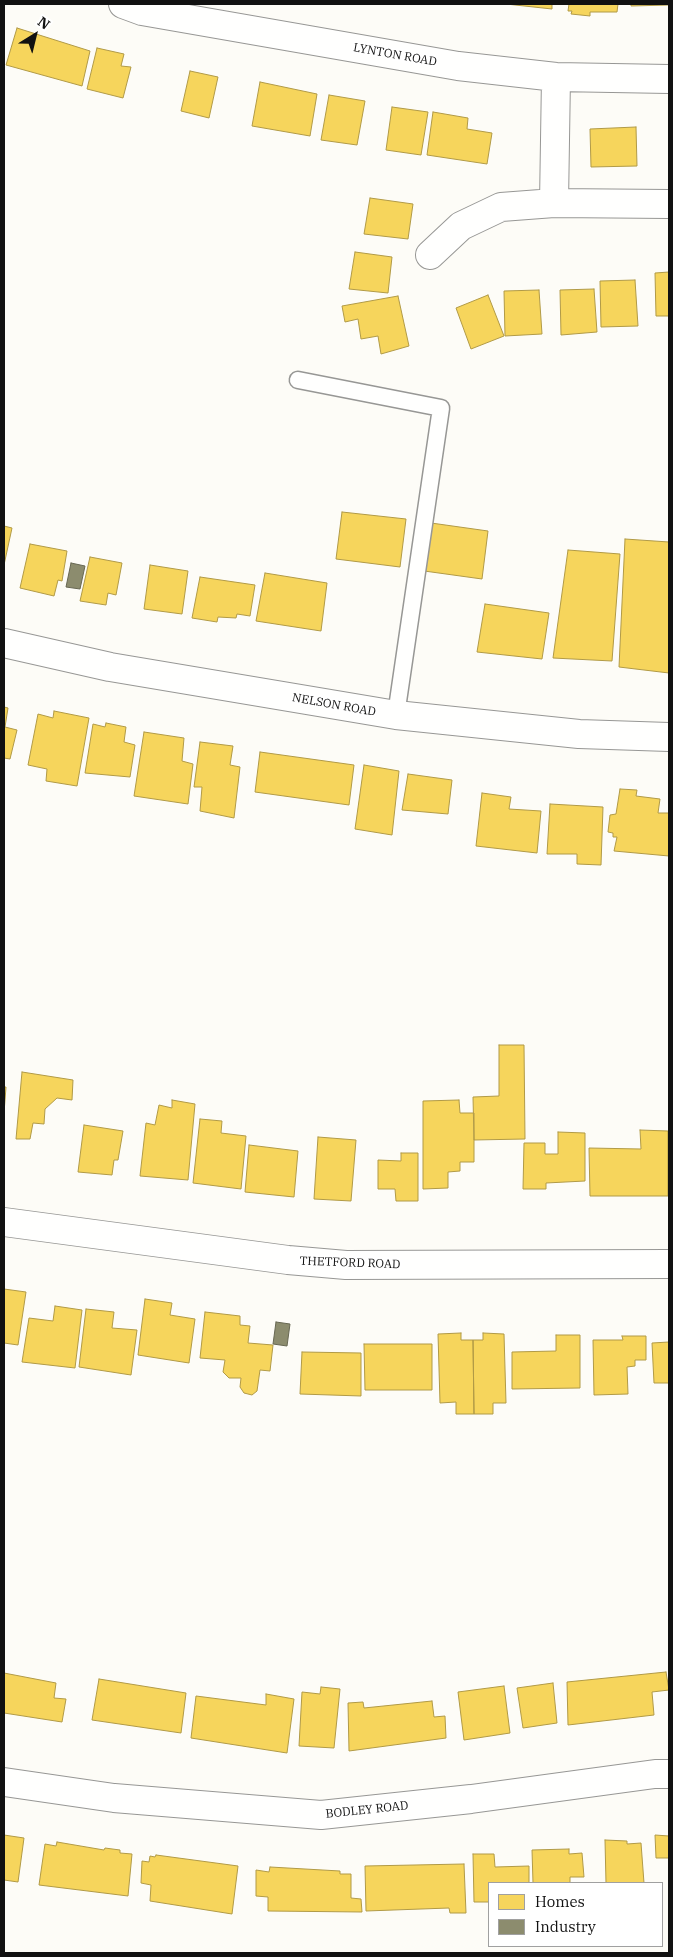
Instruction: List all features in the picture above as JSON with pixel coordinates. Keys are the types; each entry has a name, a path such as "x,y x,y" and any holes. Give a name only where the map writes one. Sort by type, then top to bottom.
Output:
{"street":[{"name":"LYNTON ROAD","path":"124,4 142,11 458,66 556,77 669,78"},
{"path":"554,203 556,77"},
{"path":"430,255 461,226 501,207 554,203 669,204"},
{"name":"NELSON ROAD","path":"4,643 110,667 396,716 579,734 669,738"},
{"name":"THETFORD ROAD","path":"4,1222 288,1260 346,1265 669,1264"},
{"name":"BODLEY ROAD","path":"4,1782 114,1798 321,1815 471,1799 655,1774 669,1774"}],"lane":[{"path":"298,380 441,408 396,716"}],"building: Homes":[{"path":"506,4 552,4 552,9"},
{"path":"569,4 618,4 617,12 590,12 590,16 571,14 572,11 568,11"},
{"path":"631,4 669,4 669,5 631,6"},
{"path":"17,28 90,51 82,86 6,65"},
{"path":"97,48 124,54 121,66 131,67 123,98 87,89"},
{"path":"190,71 218,77 209,118 181,111"},
{"path":"260,82 317,94 310,136 252,126"},
{"path":"329,95 365,101 357,145 321,140"},
{"path":"392,107 428,112 421,155 386,150"},
{"path":"433,112 468,118 467,129 492,133 487,164 427,155"},
{"path":"636,127 637,166 591,167 590,129"},
{"path":"370,198 413,204 408,239 364,234"},
{"path":"355,252 392,257 388,293 349,289"},
{"path":"669,272 669,316 656,316 655,273"},
{"path":"635,280 638,326 601,327 600,281"},
{"path":"594,289 597,332 561,335 560,290"},
{"path":"539,290 542,334 505,336 504,291"},
{"path":"488,295 504,336 471,349 456,308"},
{"path":"398,296 409,346 381,354 378,336 361,339 358,319 345,322 342,306"},
{"path":"342,512 406,519 400,567 336,559"},
{"path":"424,522 488,531 482,579 417,570"},
{"path":"4,526 12,528 4,565"},
{"path":"625,539 669,542 669,673 619,667"},
{"path":"30,544 67,551 62,581 58,580 54,596 20,588"},
{"path":"568,550 620,554 612,661 553,658"},
{"path":"90,557 122,563 116,595 108,593 106,605 80,601"},
{"path":"150,565 188,571 182,614 144,609"},
{"path":"265,573 327,583 321,631 256,621"},
{"path":"200,577 255,585 250,616 237,614 236,618 218,617 217,622 192,618"},
{"path":"485,604 549,613 542,659 477,652"},
{"path":"4,707 8,708 5,727 17,730 10,759 4,758"},
{"path":"54,711 89,718 77,786 46,781 47,769 28,765 38,714 53,718"},
{"path":"106,723 126,727 124,742 135,745 130,777 85,773 93,724 105,727"},
{"path":"144,732 184,738 182,761 193,764 188,804 134,796"},
{"path":"200,742 233,746 230,765 240,767 234,818 200,811 202,787 194,787"},
{"path":"260,752 354,765 349,805 255,792"},
{"path":"364,765 399,771 392,835 355,829"},
{"path":"408,774 452,780 448,814 402,810"},
{"path":"620,789 637,790 636,796 660,799 658,813 669,813 669,856 614,851 617,837 613,837 613,833 608,832 610,815 616,814"},
{"path":"482,793 511,797 509,809 541,811 537,853 476,846"},
{"path":"550,804 603,807 601,865 577,864 577,854 547,854"},
{"path":"499,1045 524,1045 525,1139 474,1140 473,1097 499,1096"},
{"path":"22,1072 73,1080 72,1100 57,1098 45,1109 44,1124 33,1123 30,1139 16,1139"},
{"path":"4,1087 6,1087 4,1113"},
{"path":"172,1100 195,1104 188,1180 140,1176 146,1123 155,1125 159,1105 172,1108"},
{"path":"459,1100 460,1113 474,1113 474,1162 460,1162 460,1171 448,1172 448,1188 423,1189 423,1101"},
{"path":"200,1119 222,1121 221,1133 246,1136 241,1189 193,1183"},
{"path":"84,1125 123,1131 118,1160 114,1160 112,1175 78,1172"},
{"path":"640,1130 668,1131 668,1196 590,1196 589,1148 641,1149"},
{"path":"558,1132 585,1133 585,1181 546,1183 546,1189 523,1189 524,1143 545,1143 545,1154 558,1154"},
{"path":"318,1137 356,1140 351,1201 314,1199"},
{"path":"249,1145 298,1151 294,1197 245,1192"},
{"path":"401,1153 418,1153 418,1201 396,1201 395,1189 378,1189 378,1160 401,1161"},
{"path":"4,1289 26,1292 18,1345 4,1343"},
{"path":"145,1299 172,1303 170,1315 195,1319 189,1363 138,1355"},
{"path":"55,1306 82,1310 75,1368 22,1362 29,1318 53,1321"},
{"path":"86,1309 114,1312 112,1328 137,1330 131,1375 79,1367"},
{"path":"205,1312 240,1316 240,1325 250,1326 248,1343 273,1345 270,1371 260,1370 257,1391 252,1395 244,1393 240,1387 241,1378 229,1378 223,1372 225,1360 200,1358"},
{"path":"461,1333 461,1340 473,1340 474,1414 456,1414 456,1402 440,1403 438,1334"},
{"path":"483,1333 504,1334 506,1403 493,1403 493,1414 474,1414 473,1340 483,1340"},
{"path":"556,1335 580,1335 580,1388 512,1389 512,1352 556,1351"},
{"path":"622,1336 646,1336 646,1360 635,1360 635,1366 627,1367 628,1394 594,1395 593,1340 623,1340"},
{"path":"669,1342 669,1383 654,1383 652,1343"},
{"path":"364,1344 432,1344 432,1390 365,1390"},
{"path":"302,1352 361,1353 361,1396 300,1394"},
{"path":"666,1672 669,1690 652,1692 654,1715 568,1725 567,1682"},
{"path":"4,1673 56,1683 54,1698 66,1699 62,1722 4,1713"},
{"path":"99,1679 186,1693 181,1733 92,1720"},
{"path":"553,1683 557,1723 523,1728 517,1688"},
{"path":"504,1686 510,1733 464,1740 458,1692"},
{"path":"321,1687 340,1689 334,1748 299,1746 302,1692 320,1694"},
{"path":"266,1694 294,1699 287,1753 191,1738 196,1696 266,1705"},
{"path":"432,1701 434,1717 445,1716 446,1738 349,1751 348,1703 363,1702 364,1708"},
{"path":"4,1835 24,1838 18,1882 4,1880"},
{"path":"655,1835 669,1836 669,1858 656,1858"},
{"path":"605,1840 627,1841 627,1844 641,1843 644,1882 606,1882"},
{"path":"57,1842 104,1850 105,1848 120,1850 120,1853 132,1854 128,1896 39,1885 45,1844 56,1846"},
{"path":"569,1849 569,1854 582,1853 584,1877 570,1877 570,1882 533,1882 532,1850"},
{"path":"473,1854 494,1854 495,1867 529,1866 529,1882 488,1882 488,1902 474,1902"},
{"path":"156,1855 238,1866 232,1914 150,1901 151,1885 141,1883 142,1861 149,1862 150,1856 155,1857"},
{"path":"464,1864 466,1913 450,1913 449,1908 366,1911 365,1866"},
{"path":"270,1867 340,1871 340,1874 351,1874 351,1898 361,1899 362,1912 268,1911 268,1897 256,1896 256,1870 269,1872"}],"building: Industry":[{"path":"71,563 85,566 80,589 66,587"},
{"path":"276,1322 290,1324 287,1346 273,1344"}]}
